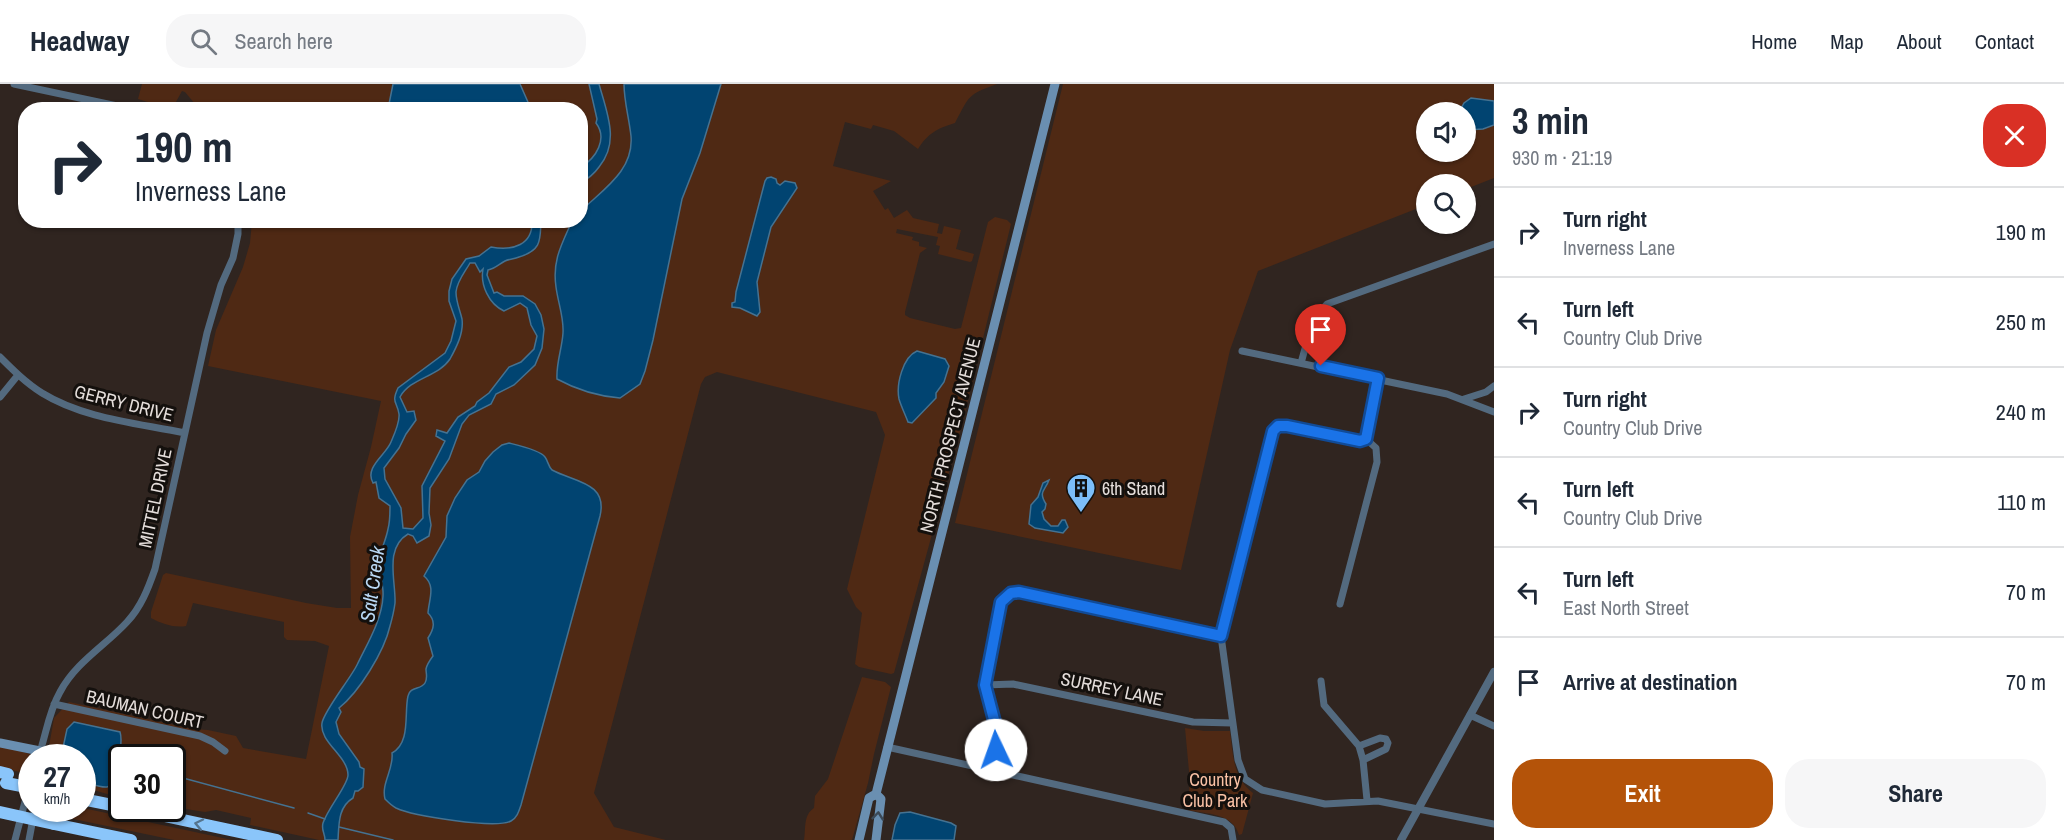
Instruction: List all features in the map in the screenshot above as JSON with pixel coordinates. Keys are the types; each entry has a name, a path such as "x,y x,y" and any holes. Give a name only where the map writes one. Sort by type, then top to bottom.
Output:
{"highway":[{"path":"3,778 18,780"},
{"path":"3,778 18,783"},
{"path":"0,812 130,840"},
{"path":"186,821 277,840"}],"main road":[{"name":"NORTH PROSPECT AVENUE","path":"860,840 869,798 876,794 1055,84"},
{"path":"0,743 18,748"},
{"name":"NORTH PROSPECT AVENUE","path":"876,794 881,799 876,840"}],"street":[{"path":"14,84 35,86 102,102"},
{"name":"MITTEL DRIVE","path":"43,744 49,716 60,691 78,666 125,624 144,598 155,569 207,333 234,254 238,228"},
{"path":"1301,363 1313,320 1327,304 1494,243"},
{"path":"1242,351 1447,394 1494,412"},
{"name":"GERRY DRIVE","path":"0,357 18,375 44,394 71,407 185,434"},
{"path":"0,397 18,375"},
{"path":"1366,439 1378,378"},
{"path":"1463,399 1486,392 1494,386"},
{"path":"1366,439 1360,441 1287,426 1278,426 1273,431 1221,636 1238,760 1245,779 1257,788 1325,804 1378,801 1494,824"},
{"path":"1340,604 1377,462 1376,448 1366,439"},
{"path":"993,772 998,737 985,685 1001,602 1011,593 1019,592 1221,636"},
{"path":"1401,840 1494,672"},
{"path":"1321,681 1324,705 1359,746 1364,760 1366,800"},
{"name":"SURREY LANE","path":"985,685 1013,684 1193,722 1232,723"},
{"name":"BAUMAN COURT","path":"54,704 200,736 225,751"},
{"path":"1470,715 1494,726"},
{"path":"1359,746 1380,738 1386,739 1388,743 1386,749 1364,760"},
{"path":"887,747 1224,822 1231,828 1233,840"},
{"path":"15,840 20,822"},
{"path":"29,840 32,822"}],"green space":[{"path":"142,84 997,84 970,97 955,123 934,132 918,149 894,131 873,125 871,129 845,122 833,166 891,181 873,191 885,210 888,208 894,218 907,210 913,218 939,224 937,233 942,234 944,226 961,230 956,249 974,254 970,262 938,254 940,246 936,245 938,237 897,229 896,233 913,237 912,240 919,242 919,246 927,248 920,253 905,312 905,315 910,318 955,329 961,328 988,222 995,217 1007,220 1011,224 960,432 894,673 859,667 855,664 862,613 856,607 847,589 885,435 876,412 717,372 705,377 701,384 594,793 614,827 666,840 319,840 250,825 251,818 216,810 205,812 186,809 186,744 108,744 108,794 96,791 96,744 49,744 54,718 69,702 236,736 243,748 306,759 329,646 315,641 287,640 284,637 284,622 193,603 186,626 159,622 151,618 151,612 163,575 166,573 306,603 351,608 350,537 381,401 208,366 216,330 243,267 250,243 251,228 588,228 588,102 193,102 182,91 176,102 148,102 138,99"},
{"path":"1063,84 1494,84 1494,178 1476,185 1476,174 1416,174 1416,209 1258,271 1230,350 1181,570 955,523"},
{"path":"862,677 885,682 891,687 852,840 804,840 808,814 814,808 815,796 828,779"},
{"name":"Country Club Park","path":"1185,728 1230,731 1233,757 1238,773 1246,787 1253,793 1242,834 1239,835 1236,828 1225,818 1187,810 1190,782"},
{"path":"0,746 18,751 18,772 0,767"},
{"path":"96,811 108,813 108,822 148,822 232,840 174,840 88,822 96,822"}],"water":[{"path":"393,84 520,84 528,102 389,102"},
{"path":"589,84 599,84 608,116 610,137 605,157 588,178 588,161 596,153 600,142 601,135 596,123"},
{"path":"624,84 721,84 700,153 682,199 645,371 640,384 620,398 587,392 557,379 563,327 555,269 569,228 588,228 588,205 615,179 627,160 631,148 631,136"},
{"path":"1471,98 1494,101 1494,125 1476,129 1476,102 1465,102"},
{"path":"771,177 776,179 780,185 785,181 795,183 797,188 771,227 757,282 760,312 757,316 732,307 732,303 735,302 765,181"},
{"path":"531,228 541,228 540,239 536,248 488,270 487,275 494,293 497,292 504,296 523,296 535,304 541,315 544,329 542,348 535,365 514,385 496,394 491,404 469,415 462,424 449,459 430,488 429,536 417,543 413,536 408,534 396,548 393,566 395,603 387,636 362,682 339,708 341,712 336,722 339,734 359,762 360,767 364,769 363,787 355,791 353,798 344,806 339,822 338,840 325,840 323,823 345,785 348,775 344,762 322,730 322,723 327,711 357,665 380,614 383,592 379,560 389,526 390,506 379,498 376,482 373,483 371,472 388,447 397,428 399,417 396,393 398,388 445,353 456,321 449,301 449,291 452,279 466,259 479,256 491,247 507,248 520,245 529,236","holes":["470,263 475,263 480,272 483,269 484,287 490,299 499,308 504,311 520,303 527,308 531,325 537,336 534,349 521,362 509,367 489,393 458,417 447,433 437,430 436,436 445,441 422,486 423,518 413,529 403,528 401,508 385,479 384,468 416,420 414,411 407,412 400,397 410,386 439,370 450,359 462,330 457,288"]},
{"path":"917,351 945,359 949,366 944,382 936,393 936,398 912,423 908,422 898,393 904,365"},
{"path":"509,443 542,454 552,470 594,490 599,496 601,505 600,516 521,805 515,818 502,823 472,823 405,811 385,799 384,793 392,753 402,742 406,727 409,693 425,683 426,667 433,656 428,638 433,625 428,613 431,588 424,576 446,537 447,516 455,498 467,480 479,472 493,452"},
{"path":"1049,480 1042,494 1046,504 1042,512 1044,519 1051,526 1058,526 1062,520 1065,520 1068,527 1063,533 1035,528 1029,524 1031,505 1038,497 1043,483"},
{"path":"74,722 120,732 121,744 108,744 107,787 96,785 96,744 64,744 67,729"},
{"path":"910,812 956,826 954,840 892,840 900,813"}],"waterway":[{"path":"186,779 294,808"},
{"path":"308,813 325,819"},
{"path":"339,827 393,840"}],"place":[{"name":"6th Stand","path":"1081,514"}],"route":[{"path":"996,750 997,731 985,685 1001,602 1011,593 1019,592 1221,636 1273,431 1278,426 1287,426 1360,441 1366,439 1368,434 1378,378 1321,366"}],"water label":[{"name":"Salt Creek","path":"372,584"}]}
